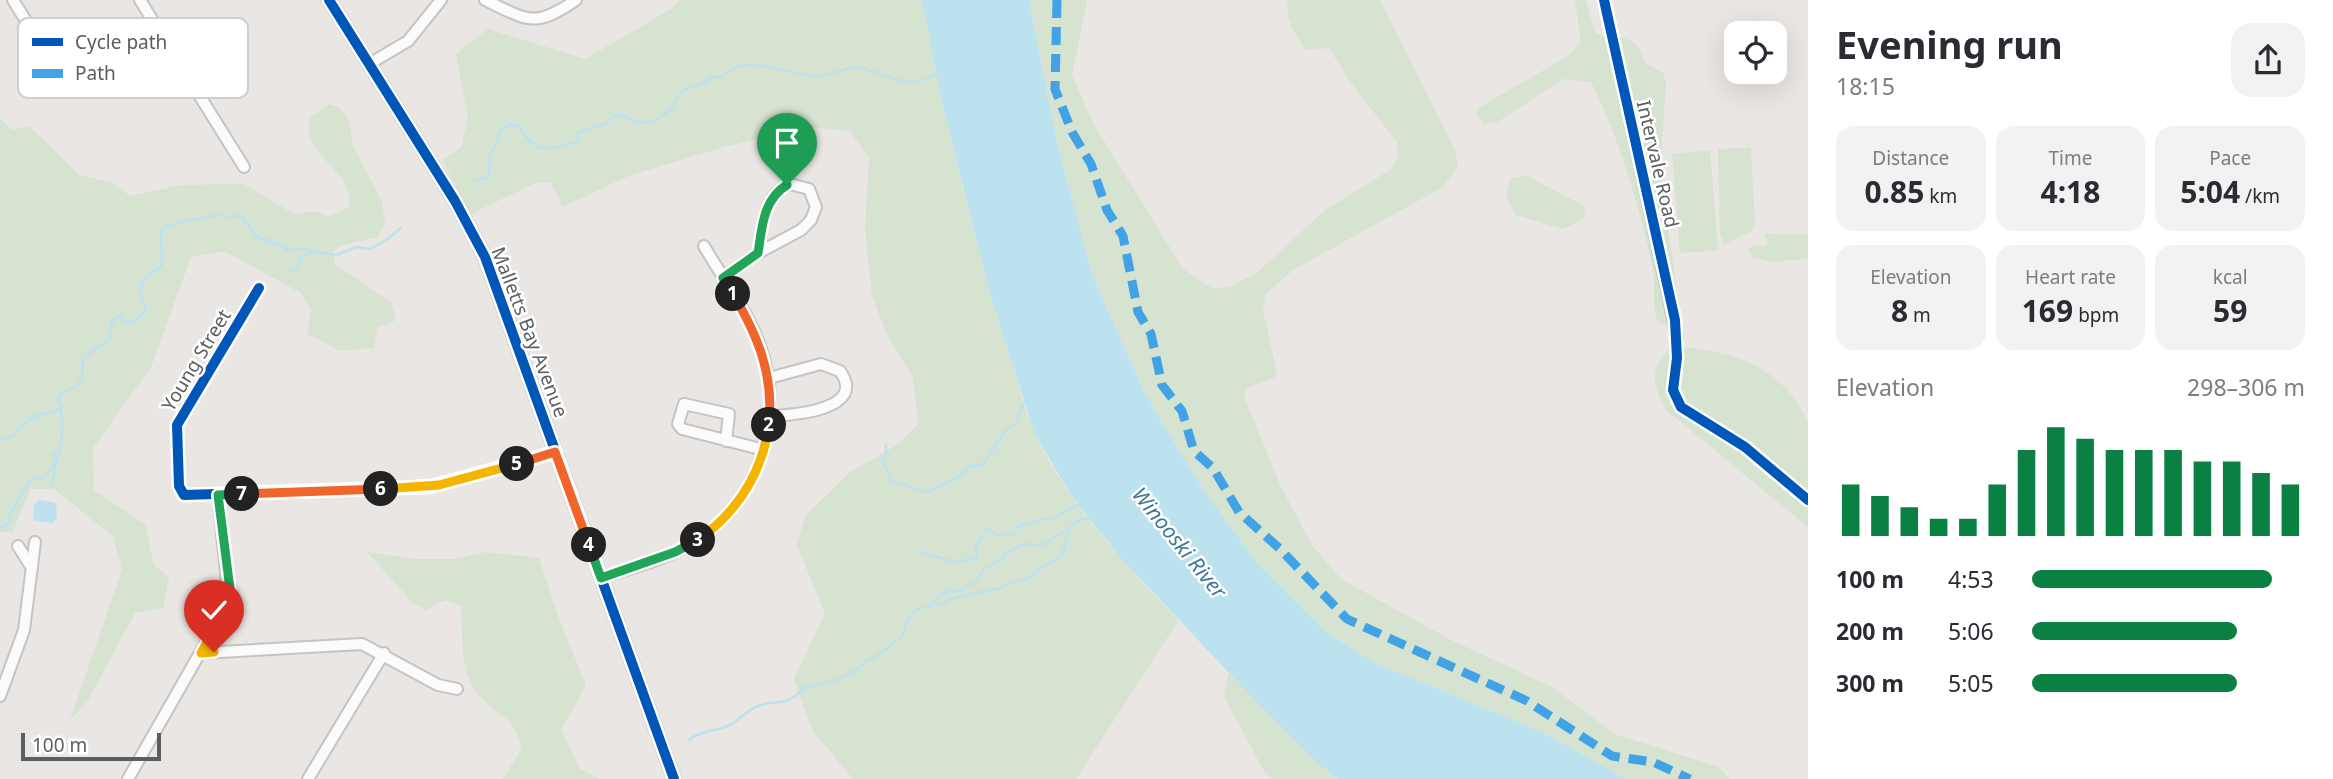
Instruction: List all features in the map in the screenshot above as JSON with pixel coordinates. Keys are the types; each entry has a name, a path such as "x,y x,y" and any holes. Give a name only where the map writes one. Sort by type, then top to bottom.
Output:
{"street":[{"path":"13,0 24,18"},
{"path":"140,0 151,18"},
{"name":"Malletts Bay Avenue","path":"329,0 455,201 485,257 674,779"},
{"path":"369,64 408,41 441,0"},
{"path":"485,0 520,18 534,20 549,18 576,0"},
{"name":"Intervale Road","path":"1604,0 1678,337"},
{"path":"201,98 244,167"},
{"path":"723,278 758,253 794,235 811,220 816,201 807,187 787,185 774,196 763,222 758,253"},
{"path":"601,578 675,552 705,534 741,497 764,450 770,416 769,378 756,336 704,246"},
{"name":"Young Street","path":"259,288 181,416 176,431 182,493 218,495 429,487 555,452"},
{"path":"769,378 825,364 840,371 846,386 842,398 833,405 770,416"},
{"path":"726,441 729,414 684,404 678,424 680,428 726,441 764,450"},
{"path":"128,779 227,608 230,596 218,495"},
{"path":"0,696 22,637 35,542"},
{"path":"19,546 32,568"},
{"path":"201,653 362,644 384,653 438,685 457,689"},
{"path":"308,779 384,653"}],"green space":[{"path":"680,0 922,0 970,217 1034,431 1047,458 1098,532 1178,621 1076,779 853,779 812,730 794,679 825,614 797,545 805,516 849,473 900,443 918,424 913,377 888,337 872,296 865,227 869,158 850,131 810,127 727,146 628,176 563,207 550,182 535,183 471,214 442,160 461,148 468,117 456,54 488,29 585,59 673,8"},
{"path":"1029,0 1087,0 1072,75 1093,123 1183,269 1213,289 1232,286 1258,272 1325,210 1390,170 1398,158 1397,142 1351,83 1329,48 1306,50 1289,20 1287,7 1288,0 1380,0 1455,149 1458,166 1443,187 1293,270 1265,295 1263,312 1277,372 1274,378 1248,387 1244,396 1281,487 1312,545 1341,579 1451,640 1554,688 1614,734 1719,767 1729,779 1626,779 1544,733 1375,663 1326,632 1258,564 1200,485 1144,392 1091,272 1056,138"},
{"path":"1575,0 1586,0 1595,33 1632,41 1645,63 1663,73 1666,82 1660,172 1681,320 1672,325 1659,323 1656,316 1653,272 1647,241 1611,126 1591,82 1563,79 1499,121 1484,124 1478,117 1477,109 1568,56 1581,42"},
{"path":"329,104 339,107 349,120 353,145 382,202 385,223 378,237 342,245 333,252 335,264 391,302 396,320 377,328 374,348 340,351 307,334 311,310 301,293 224,251 191,257 151,367 93,448 94,490 146,525 153,564 169,577 163,608 135,613 87,702 70,720 122,570 113,536 54,489 31,489 12,532 0,532 0,118 12,130 29,126 79,175 112,182 130,196 181,185 244,184 294,214 317,211 328,217 349,207 348,190 337,172 316,148 309,129 310,118"},
{"path":"1751,148 1755,225 1750,232 1724,244 1720,233 1718,149"},
{"path":"1710,150 1718,250 1680,253 1672,154"},
{"path":"1527,176 1584,206 1585,218 1563,229 1516,215 1506,196 1511,178"},
{"path":"1764,234 1808,235 1808,258 1774,262 1752,257 1749,249 1754,245 1766,247 1768,242"},
{"path":"1671,347 1713,351 1752,364 1785,388 1798,404 1808,423 1808,527 1665,409 1657,391 1655,376 1659,363"},
{"path":"367,552 415,559 456,559 486,552 539,558 558,616 586,685 561,730 580,769 600,779 503,779 522,748 509,722 479,695 468,675 463,652 461,606 445,600 426,610 413,603"},
{"path":"1229,673 1317,763 1338,779 1273,779 1265,773 1224,696"}],"water":[{"name":"Winooski River","path":"922,0 1029,0 1056,138 1091,272 1144,392 1200,485 1258,564 1326,632 1375,663 1544,733 1626,779 1338,779 1317,763 1118,555 1070,494 1034,432 988,287 944,111"},
{"path":"39,500 56,503 57,518 52,523 33,520 34,505"}],"waterway":[{"path":"474,181 489,177 490,154 497,144 499,133 509,124 519,126 537,146 550,148 566,145 577,142 579,132 606,124 613,116 624,115 640,123 657,119 670,110 683,91 743,66 755,65 819,76 862,68 909,82 928,78 937,72"},
{"path":"0,528 10,523 10,514 30,480 45,477 54,465 54,454 59,451 62,432 58,400 63,392 76,387 82,375 83,358 109,339 112,322 119,315 125,323 136,320 146,309 140,294 142,282 162,265 161,231 174,224 220,214 228,218 241,215 257,237 282,245 288,251 292,248 337,255 356,247 370,249 401,228"},
{"path":"289,273 299,267 300,258 310,252"},
{"path":"886,445 886,455 882,461 892,481 927,492 954,480 969,467 983,464 1005,431 1015,424 1025,401"},
{"path":"0,439 11,437 34,417 62,408"},
{"path":"52,484 59,451"},
{"path":"918,551 955,562 977,558 976,545 988,528 997,535 1014,534 1017,527 1041,519 1052,519 1081,503"},
{"path":"689,740 698,734 730,725 758,706 787,701 803,688 836,680 851,673 902,637 911,614 920,608 1001,588 1018,580 1025,581 1042,566 1054,562 1063,554 1069,529 1077,521 1092,517"},
{"path":"930,606 941,593 962,590 976,581 984,569 1001,560 1005,553 1024,544 1042,545 1069,529"}],"marked path":[{"path":"1057,0 1055,89 1072,132 1091,164 1107,210 1123,236 1138,312 1151,334 1162,385 1182,411 1194,451 1213,468 1239,512 1280,549 1347,619 1527,701 1612,756 1653,762 1690,779"}],"cycle path":[{"path":"329,0 455,201 485,257 674,779"},
{"path":"1604,0 1675,320 1677,358 1673,390 1681,407 1745,447 1808,500"},
{"path":"259,288 177,425 179,486 184,495 429,487 556,452"}],"route":[{"path":"214,652 201,653 227,608 230,596 218,495 429,487 555,452 601,578 675,552 712,529 736,504 755,474 766,443 771,401 767,369 760,344 723,278 758,253 767,207 774,196 787,185"}]}
